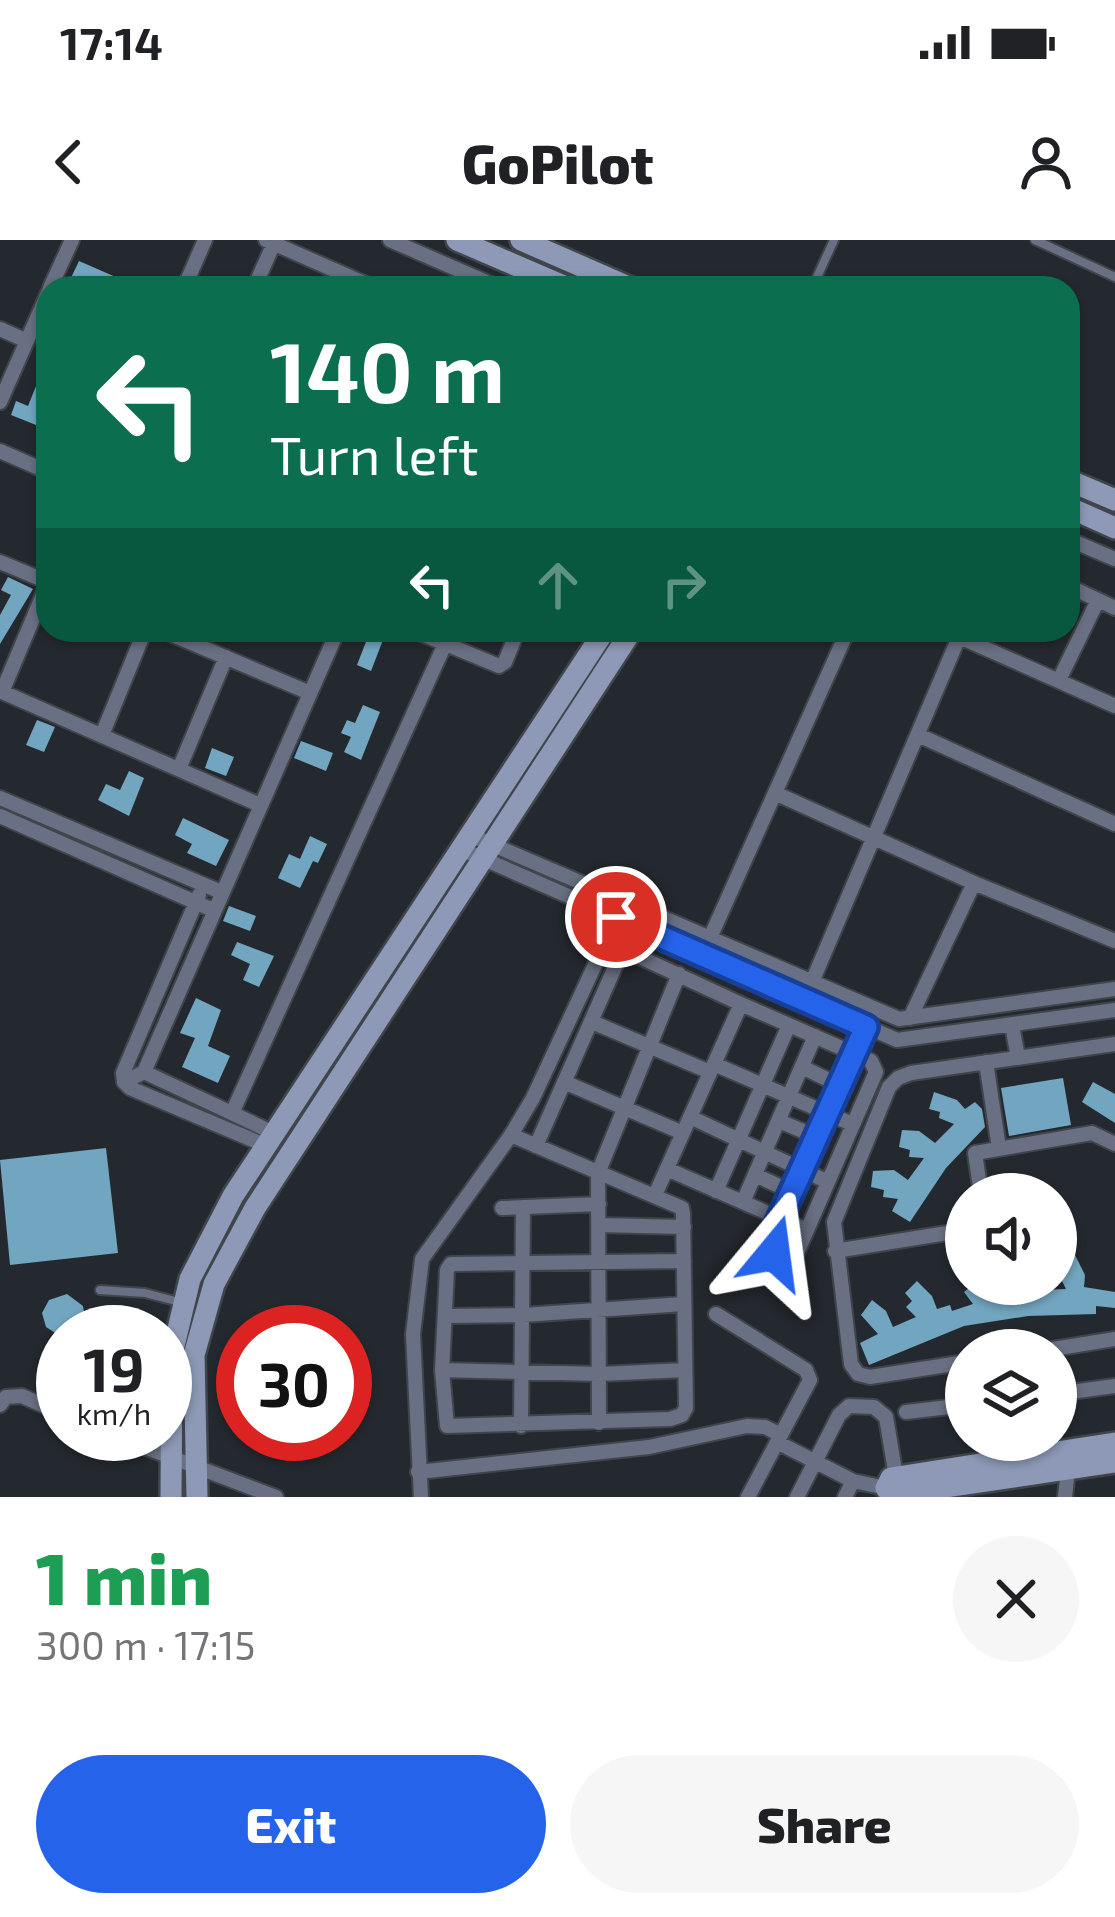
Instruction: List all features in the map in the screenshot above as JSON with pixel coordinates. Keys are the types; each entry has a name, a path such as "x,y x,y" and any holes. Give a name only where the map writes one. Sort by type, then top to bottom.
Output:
{"street":[{"path":"56,276 72,240"},
{"path":"190,276 206,240"},
{"path":"390,240 472,276"},
{"path":"457,240 540,276"},
{"path":"521,240 604,276"},
{"path":"258,276 270,242 346,276"},
{"path":"0,402 36,320"},
{"path":"0,329 27,340"},
{"path":"0,451 36,467"},
{"path":"1080,485 1115,500"},
{"path":"1080,512 1115,528"},
{"path":"1080,544 1115,559"},
{"path":"0,562 36,578"},
{"path":"1080,592 1115,608"},
{"path":"1080,637 1098,600"},
{"path":"36,611 1,691 260,805"},
{"path":"102,736 140,642"},
{"path":"190,642 310,693"},
{"path":"124,1082 144,1072 333,642"},
{"path":"440,642 499,666 513,642"},
{"path":"184,1304 190,1280 233,1196 596,642"},
{"path":"197,1497 194,1355 214,1284 255,1208 624,642"},
{"path":"710,938 843,642"},
{"path":"812,982 918,735 951,642"},
{"path":"977,642 1115,706"},
{"path":"1059,680 1078,642"},
{"path":"233,1111 445,644"},
{"path":"179,770 226,657"},
{"path":"918,735 1115,824"},
{"path":"777,794 1115,941"},
{"path":"0,798 221,892"},
{"path":"0,816 213,910"},
{"path":"466,842 616,917 897,1040 1115,1010"},
{"path":"488,852 625,902 898,1019 1115,989"},
{"path":"910,1018 974,883"},
{"path":"203,884 123,1073 124,1082 271,1140"},
{"path":"421,1497 413,1334 422,1259 512,1135 625,902"},
{"path":"536,1145 619,958 625,953 679,974 741,1004 789,1024 853,1053 872,1061 876,1072 794,1257 774,1253 770,1240 853,1053 866,1027 872,1008"},
{"path":"599,1423 598,1173 679,974"},
{"path":"655,1195 741,1004"},
{"path":"592,1022 649,1049 762,1085 852,1124"},
{"path":"716,1191 789,1024"},
{"path":"1012,1025 1018,1058"},
{"path":"743,1202 815,1036"},
{"path":"945,1365 870,1377 858,1374 851,1364 834,1222 889,1087 911,1073 1115,1044"},
{"path":"986,1062 999,1148"},
{"path":"802,1067 839,1085"},
{"path":"144,1072 233,1111 271,1140"},
{"path":"564,1082 683,1133"},
{"path":"690,1117 826,1181"},
{"path":"779,1121 817,1137"},
{"path":"978,1173 975,1153 1092,1133 1115,1144"},
{"path":"512,1135 682,1208 684,1227 686,1408 682,1415 599,1423 447,1426 442,1370 451,1264 684,1261"},
{"path":"667,1169 804,1229"},
{"path":"755,1175 792,1192"},
{"path":"502,1208 599,1204"},
{"path":"521,1426 524,1207"},
{"path":"599,1225 684,1227"},
{"path":"835,1252 945,1234"},
{"path":"446,1316 523,1316 684,1304"},
{"path":"716,1314 809,1375 748,1497"},
{"path":"1077,1346 1115,1340"},
{"path":"442,1370 685,1370"},
{"path":"1077,1391 1115,1386"},
{"path":"0,1405 6,1397 22,1396 36,1402"},
{"path":"797,1497 843,1410 860,1404 882,1411 889,1425 889,1489"},
{"path":"906,1412 945,1407"},
{"path":"418,1472 650,1447 747,1426 765,1427 853,1481 926,1493 992,1488 1115,1462"},
{"path":"889,1489 1115,1443"},
{"path":"169,1461 171,1497"},
{"path":"173,1461 276,1497"},
{"path":"1065,1497 1068,1469"},
{"path":"845,1497 853,1481"}],"lane":[{"path":"818,276 834,240"},
{"path":"1035,240 1115,277"},
{"path":"100,1290 145,1293 184,1304"}],"building":[{"path":"79,261 113,276 72,276"},
{"path":"36,386 36,425 11,415 16,401 28,406"},
{"path":"8,577 33,589 0,644 0,615 11,595 1,590"},
{"path":"366,642 382,642 371,671 357,665"},
{"path":"363,705 380,712 361,760 344,752 351,737 341,733 347,720 355,723"},
{"path":"37,720 55,727 44,752 26,745"},
{"path":"301,741 333,753 326,771 294,758"},
{"path":"212,748 234,757 226,776 205,768"},
{"path":"129,771 144,778 129,816 98,800 106,784 120,790"},
{"path":"183,818 229,840 216,866 187,853 192,844 175,835"},
{"path":"310,836 327,844 300,888 278,878 289,854 300,859"},
{"path":"229,906 256,916 250,931 223,921"},
{"path":"237,942 274,956 259,987 243,980 250,964 231,955"},
{"path":"196,998 221,1010 208,1046 230,1056 218,1083 182,1067 195,1038 180,1033"},
{"path":"1063,1078 1071,1125 1009,1136 1001,1088"},
{"path":"1093,1082 1115,1094 1115,1123 1082,1102"},
{"path":"934,1092 957,1100 965,1109 975,1102 982,1109 985,1127 946,1168 910,1222 892,1211 898,1199 883,1197 884,1190 871,1187 873,1171 894,1170 908,1180 924,1158 909,1157 910,1150 899,1147 902,1130 919,1131 935,1143 954,1124 929,1109"},
{"path":"106,1148 118,1253 10,1265 0,1160"},
{"path":"1077,1259 1085,1275 1084,1287 1115,1292 1115,1308 1096,1306 1096,1314 1028,1316 945,1329 945,1334 869,1365 860,1343 878,1334 861,1315 872,1300 886,1311 893,1327 916,1317 906,1307 912,1301 905,1293 917,1281 937,1309 950,1305 952,1311 970,1305 1077,1305"},
{"path":"67,1294 82,1305 46,1305"}],"route":[{"path":"616,917 866,1027 770,1240 774,1253"}]}
